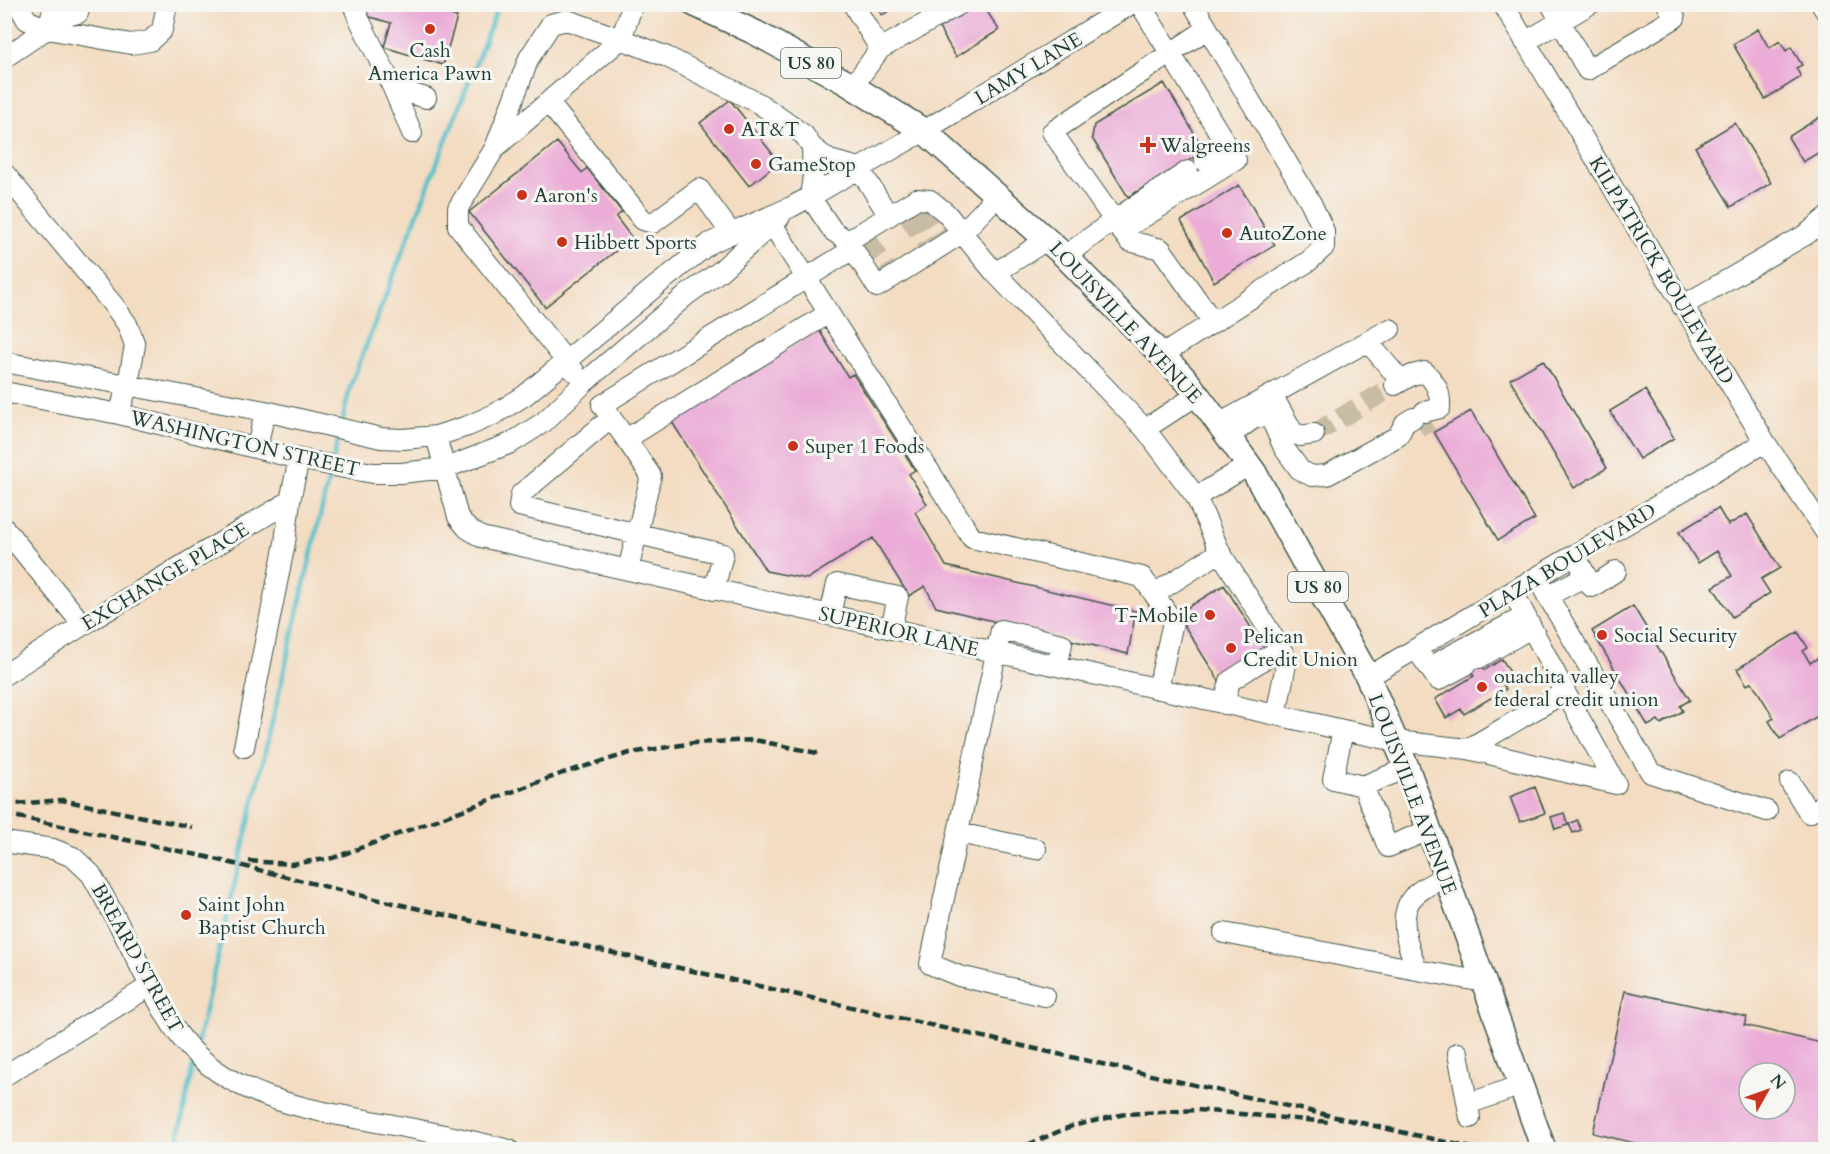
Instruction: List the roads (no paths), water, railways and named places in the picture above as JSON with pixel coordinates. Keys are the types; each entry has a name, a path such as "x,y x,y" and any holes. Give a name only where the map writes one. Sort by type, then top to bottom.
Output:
{"main road":[{"name":"LOUISVILLE AVENUE","path":"694,4 756,33 853,86 924,131 1048,239 1187,381 1254,472 1368,677 1407,768 1544,1149"}],"street":[{"path":"18,4 27,20 78,14 81,4"},
{"path":"51,18 131,44 150,41 162,30 167,4"},
{"path":"353,4 412,133"},
{"path":"495,148 621,39 633,4"},
{"path":"853,4 880,49"},
{"path":"853,86 880,49 960,4"},
{"name":"LAMY LANE","path":"924,131 1131,4"},
{"path":"1065,256 1236,160 1140,4"},
{"path":"1162,356 1317,255 1324,247 1324,231 1311,203 1193,4"},
{"name":"KILPATRICK BOULEVARD","path":"1503,4 1765,442 1826,533"},
{"path":"1551,4 1587,70 1675,18 1667,4"},
{"path":"1525,42 1590,4"},
{"path":"1821,4 1826,12"},
{"path":"4,58 51,18"},
{"path":"628,570 651,476 585,382 565,362 458,226 458,208 495,148 529,58 551,24 567,20 667,57 760,104 804,135 812,147 830,160 859,168 884,224 877,287 894,270 935,243 962,232 998,195"},
{"path":"1207,30 1052,132 1129,241 1161,249 1213,322"},
{"path":"393,88 426,98"},
{"path":"548,102 643,220 653,223 699,189 731,233"},
{"name":"WASHINGTON STREET","path":"4,362 265,411 381,438 436,436 468,426 495,414 524,396 710,243 791,207 924,131"},
{"path":"1118,225 1227,146"},
{"path":"812,147 813,176 810,197 833,231 884,224"},
{"path":"4,173 127,324 135,345 128,384 119,414"},
{"path":"714,590 723,554 519,506 521,494 607,412 884,224 930,200 946,213 995,273 1145,429 1196,498 1220,552 1287,659 1276,715"},
{"name":"WASHINGTON STREET","path":"4,392 119,414 305,460 373,473 401,473 446,468 511,443 544,422 585,382 688,294 719,272 791,207"},
{"path":"1682,306 1807,234 1826,218"},
{"path":"772,224 972,538 1142,577 1173,622 1158,689"},
{"path":"995,273 1048,239"},
{"path":"626,439 829,313"},
{"path":"1223,430 1272,395 1390,329"},
{"path":"1223,430 1257,416 1271,419 1284,448 1300,470 1312,476 1327,475 1398,436 1405,423 1425,418 1441,398 1436,384 1425,372 1412,375 1398,383 1368,342"},
{"path":"1145,429 1197,395"},
{"path":"1272,395 1293,432 1300,436 1314,434"},
{"path":"257,448 265,411"},
{"name":"SUPERIOR LANE","path":"436,436 458,517 467,528 481,537 1343,730 1396,741 1468,749 1616,784 1565,692"},
{"name":"PLAZA BOULEVARD","path":"1368,677 1765,442"},
{"path":"244,747 285,543 290,501 305,460"},
{"path":"1196,498 1249,465"},
{"name":"EXCHANGE PLACE","path":"4,675 290,501"},
{"path":"4,528 83,625"},
{"path":"1154,594 1220,552"},
{"path":"1575,555 1592,587 1616,571"},
{"path":"1547,596 1586,576"},
{"path":"1537,578 1651,773 1767,811"},
{"path":"830,615 837,584 898,597 891,629"},
{"path":"1468,749 1565,692 1513,592"},
{"path":"1416,649 1438,680 1472,661 1528,622"},
{"path":"1429,667 1528,622"},
{"path":"1224,704 1230,681 1281,649"},
{"path":"996,653 930,964 959,976 1045,996"},
{"path":"1343,730 1333,779 1363,786 1407,768"},
{"path":"1790,782 1809,813 1826,803"},
{"path":"1363,786 1388,847 1429,830"},
{"path":"958,833 1036,849"},
{"name":"BREARD STREET","path":"4,842 53,849 73,857 91,874 176,1030 202,1061 214,1069 241,1085 269,1097 304,1107 440,1142 509,1149"},
{"path":"1417,970 1407,943 1405,921 1408,903 1419,892 1446,876"},
{"path":"1224,933 1484,982"},
{"path":"4,1076 150,986"},
{"path":"1458,1053 1469,1111 1521,1085"}],"waterway":[{"path":"342,423 350,387 499,4"},
{"path":"333,461 339,434"},
{"path":"197,1045 331,469"},
{"path":"176,1150 194,1060"}],"tunnel":[{"path":"921,207 939,235"},
{"path":"908,215 926,243"},
{"path":"868,241 886,269"},
{"path":"1314,434 1395,385"},
{"path":"1419,428 1430,421"}],"railway":[{"path":"249,861 291,864 333,858 563,773 630,753 694,743 755,740 822,754"},
{"path":"4,805 62,800 192,827"},
{"path":"4,814 207,857 371,898 1481,1150"},
{"path":"1015,1150 1072,1126 1125,1114 1197,1110 1329,1122"}],"place":[{"name":"Cash America Pawn","path":"430,29"},
{"name":"AT&T","path":"729,129"},
{"name":"Walgreens","path":"1148,145"},
{"name":"GameStop","path":"756,164"},
{"name":"Aaron's","path":"522,195"},
{"name":"AutoZone","path":"1227,233"},
{"name":"Hibbett Sports","path":"562,242"},
{"name":"Super 1 Foods","path":"793,446"},
{"name":"T-Mobile","path":"1210,615"},
{"name":"Social Security","path":"1602,635"},
{"name":"Pelican Credit Union","path":"1231,648"},
{"name":"ouachita valley federal credit union","path":"1482,687"},
{"name":"Saint John Baptist Church","path":"186,915"}]}
